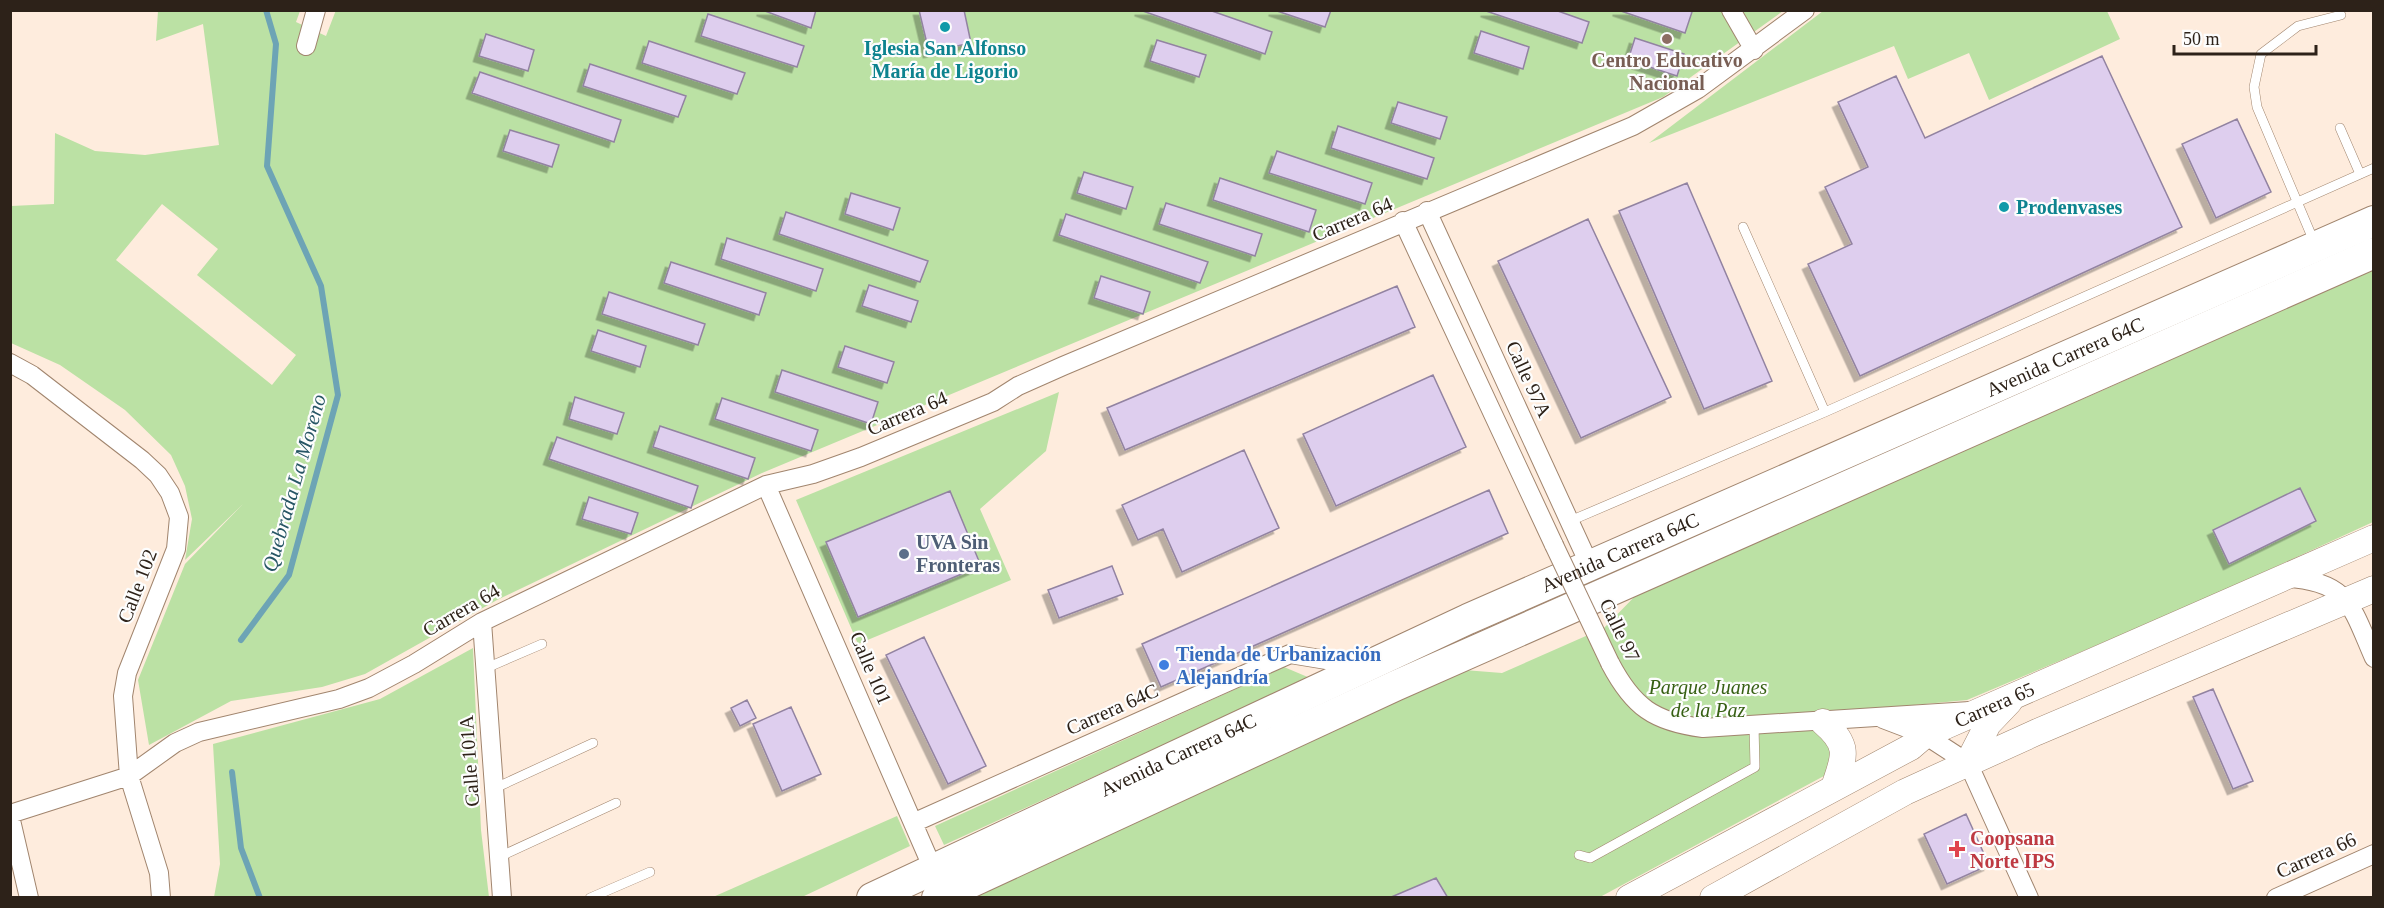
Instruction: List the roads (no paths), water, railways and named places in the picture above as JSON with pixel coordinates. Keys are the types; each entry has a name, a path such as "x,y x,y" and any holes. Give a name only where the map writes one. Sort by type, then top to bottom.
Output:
{"main road":[{"name":"Avenida Carrera 64C","path":"935,884 1367,666 2373,221"},
{"name":"Avenida Carrera 64C","path":"872,897 935,884 1395,686 2373,253"},
{"name":"Carrera 65","path":"1629,897 1911,747 1925,735 2373,538"},
{"path":"1713,897 1905,792 2373,589"},
{"path":"1968,763 1988,724 2017,694"},
{"path":"1823,722 1837,733 1844,750 1834,787"}],"street":[{"path":"306,46 316,10"},
{"path":"1731,10 1754,50"},
{"name":"Carrera 64","path":"10,815 129,776 168,747 199,732 339,699 369,688 414,664 482,622 766,485 813,474 861,457 993,402 1018,386 1054,370 1633,126 1664,110 1754,50 1805,10"},
{"name":"Calle 97A","path":"1427,211 1590,566"},
{"name":"Calle 97","path":"1403,221 1610,663 1633,699 1645,710 1672,724 1702,728 1823,722 1923,712 1981,710"},
{"name":"Calle 102","path":"10,363 32,375 142,460 158,475 170,493 179,517 176,549 127,674 124,717 129,776 159,873 161,897"},
{"name":"Calle 101","path":"766,485 913,823 935,884"},
{"path":"2273,582 2287,578 2317,582 2348,600 2373,658"},
{"name":"Calle 101A","path":"482,622 502,897"},
{"name":"Carrera 64C","path":"913,823 1290,654 1367,666"},
{"name":"Calle 97","path":"1875,718 1925,735 1968,763"},
{"path":"1968,763 2029,897"},
{"path":"10,815 29,897"},
{"name":"Carrera 66","path":"2276,897 2373,854"}],"lane":[{"path":"2316,246 2257,107 2254,87 2261,54 2298,26 2341,15"},
{"path":"2340,128 2360,174"},
{"path":"1570,521 1825,412 2373,168"},
{"path":"1743,227 1825,412"},
{"path":"484,669 542,644"},
{"path":"1579,855 1590,858 1755,767 1754,725"},
{"path":"494,789 593,743"},
{"path":"499,857 616,803"},
{"path":"590,897 650,872"}],"waterway":[{"name":"Quebrada La Moreno","path":"241,640 289,575 338,395 321,286 267,166 276,44 266,10"},
{"name":"Quebrada La Moreno","path":"232,772 241,848 260,898"}],"place":[{"name":"Iglesia San Alfonso María de Ligorio","path":"945,27"},
{"name":"Centro Educativo Nacional","path":"1667,39"},
{"name":"Prodenvases","path":"2004,207"},
{"name":"UVA Sin Fronteras","path":"904,554"},
{"name":"Tienda de Urbanización Alejandría","path":"1164,665"},
{"name":"Coopsana Norte IPS","path":"1957,849"}],"park label":[{"name":"Parque Juanes de la Paz","path":"1708,698"}]}
